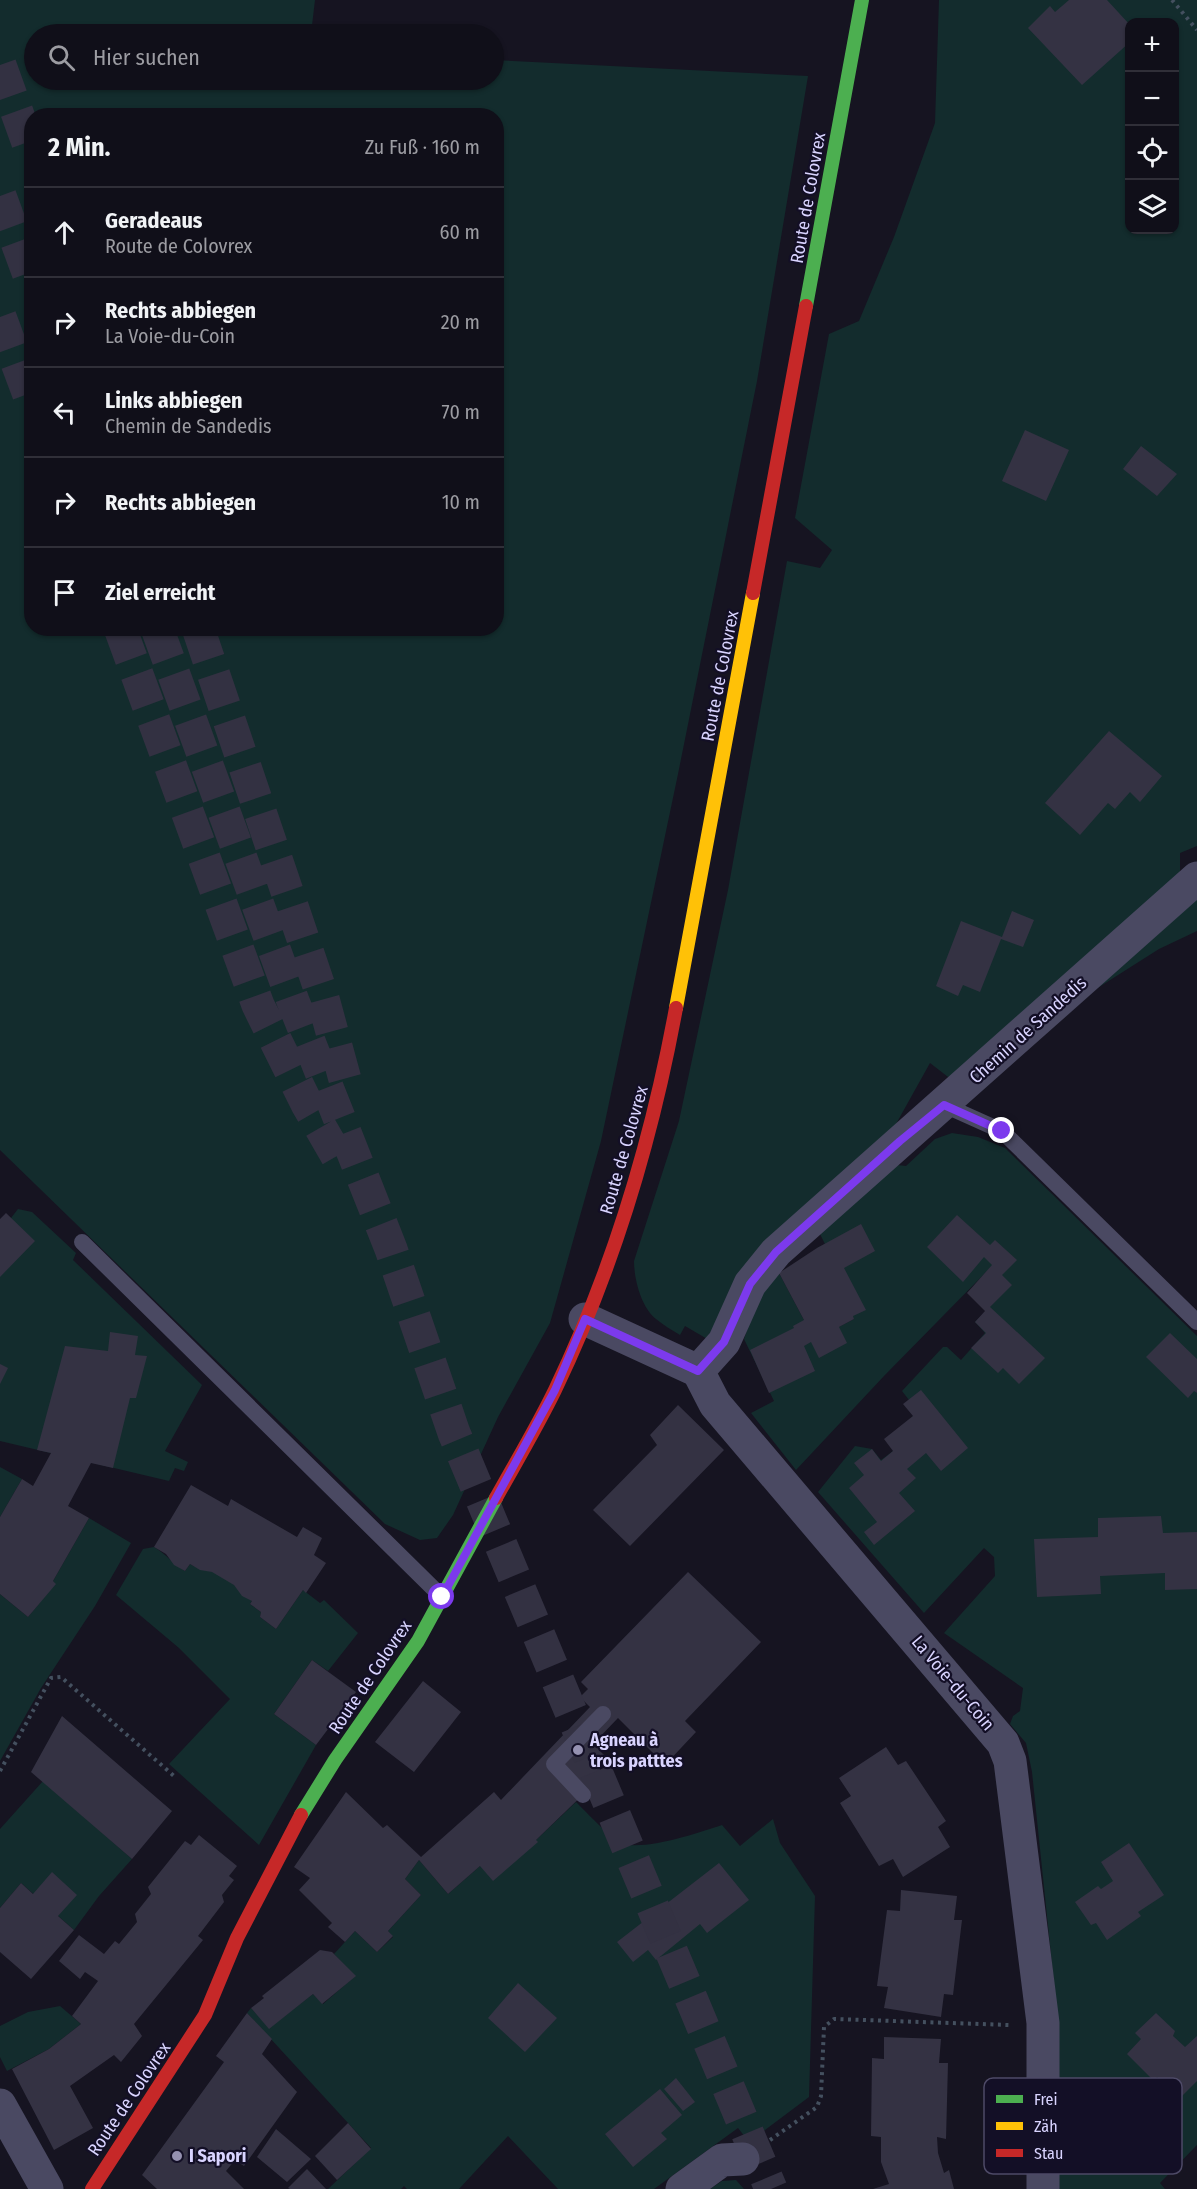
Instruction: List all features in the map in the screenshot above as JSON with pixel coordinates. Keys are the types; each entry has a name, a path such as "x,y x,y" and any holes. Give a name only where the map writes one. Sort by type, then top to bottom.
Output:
{"street":[{"name":"Route de Colovrex","path":"92,2189 205,2015 237,1938 300,1816 335,1760 418,1641 555,1390 608,1264 642,1161 668,1053 862,0"},
{"name":"Chemin de Sandedis","path":"698,1371 724,1342 750,1284 776,1252 1197,878"},
{"path":"585,1319 698,1371"},
{"name":"La Voie-du-Coin","path":"698,1371 715,1404 1003,1743 1010,1761 1043,2023 1043,2078"},
{"path":"0,2104 47,2189"},
{"path":"682,2189 722,2160 743,2159"}],"lane":[{"path":"944,1105 1002,1131 1197,1322"},
{"path":"82,1242 442,1597"},
{"path":"583,1795 554,1764 603,1714"}],"path":[{"path":"1172,0 1197,30"},
{"path":"0,1772 51,1678 61,1677 174,1776"},
{"path":"743,2159 817,2108 821,2096 824,2027 834,2019 1018,2025 1043,2023"}],"green space":[{"path":"0,0 315,0 312,24 24,24 24,90 504,90 504,61 808,76 757,381 678,774 601,1141 550,1323 498,1417 453,1515 437,1538 420,1540 385,1524 0,1150"},
{"path":"939,0 1197,0 1197,846 1180,853 1180,878 952,1080 930,1063 891,1133 709,1340 685,1326 680,1335 656,1319 646,1307 637,1284 634,1261 679,1121 728,890 787,561 820,568 832,550 795,518 829,334 859,321 894,237 935,123"},
{"path":"1197,896 1197,931 1159,949 1096,989"},
{"path":"952,1133 978,1137 1005,1148 1197,1336 1197,1388 1195,1391 1197,1393 1197,2145 1182,2160 1182,2078 1058,2078 1057,2012 1032,1772 1026,1743 1010,1724 1013,1716 1020,1711 1023,1688 944,1633 995,1576 994,1557 984,1548 924,1613 818,1492 855,1446 872,1449 881,1460 893,1451 913,1416 909,1400 902,1391 943,1347 947,1347 961,1360 985,1333 975,1322 1011,1285 992,1266 796,1470 751,1413 774,1401 744,1339 763,1283 779,1273 804,1320 804,1345 854,1319 817,1248 825,1244 817,1228 888,1164 906,1166 935,1139"},
{"path":"18,1209 32,1212 76,1253 73,1260 202,1385 165,1451 188,1462 184,1471 175,1468 169,1481 0,1441 0,1219 11,1218"},
{"path":"0,1467 22,1479 0,1517"},
{"path":"89,1518 131,1543 95,1606 41,1688 0,1761 0,1594 28,1617 55,1584 53,1581"},
{"path":"154,1547 185,1571 190,1564 229,1580 252,1601 250,1604 261,1612 260,1617 276,1629 303,1590 320,1603 324,1600 358,1633 328,1671 312,1660 274,1714 316,1745 259,1845 169,1764 230,1699 179,1648 116,1595 143,1549"},
{"path":"43,1781 132,1859 99,1896 74,1930 21,1883 0,1908 0,1829"},
{"path":"576,1802 612,1836 621,1843 631,1845 672,1840 722,1825 740,1846 773,1819 780,1843 815,1896 809,2097 749,2142 738,2128 654,2189 558,2189 508,2136 459,2189 407,2189 404,2186 401,2189 328,2189 371,2148 247,2013 251,2008 269,2028 313,1994 323,2004 355,1976 334,1954 355,1931 377,1952 393,1937 388,1931 421,1895 405,1879 419,1860 448,1894 480,1866 536,1840"},
{"path":"60,2006 81,2024 49,2049 7,2071 0,2057 0,2026 28,2012"},
{"path":"1059,2174 1169,2174 1160,2183 1165,2189 1059,2189"},
{"path":"736,2180 744,2189 710,2189 722,2181"}],"building":[{"path":"1069,0 1107,0 1125,20 1125,46 1082,85 1028,28 1050,6 1055,12"},
{"path":"1025,430 1069,450 1046,501 1002,481"},
{"path":"1141,446 1177,474 1157,496 1123,469"},
{"path":"1109,731 1162,776 1140,802 1130,792 1115,809 1108,803 1080,835 1045,803"},
{"path":"1012,911 1034,920 1023,947 1001,939 980,992 963,985 958,996 936,986 961,921 1002,937"},
{"path":"6,1213 35,1241 0,1277 0,1219"},
{"path":"957,1215 990,1245 995,1240 1017,1260 1002,1275 1012,1285 990,1307 1045,1358 1019,1384 1003,1368 998,1373 971,1348 986,1333 975,1322 985,1311 967,1293 992,1265 984,1257 963,1282 927,1247"},
{"path":"861,1224 875,1251 844,1268 866,1310 853,1316 854,1319 839,1327 847,1343 819,1358 811,1342 804,1346 815,1371 769,1393 750,1350 794,1328 793,1326 804,1320 779,1273 817,1248"},
{"path":"110,1332 138,1336 135,1355 147,1356 136,1398 130,1398 113,1468 91,1463 68,1506 89,1518 53,1581 56,1584 28,1617 0,1594 0,1517 22,1479 33,1486 51,1453 37,1450 65,1346 108,1351"},
{"path":"1170,1333 1197,1359 1197,1393 1194,1391 1188,1398 1146,1357"},
{"path":"0,1364 8,1368 0,1384"},
{"path":"921,1390 968,1448 941,1471 926,1453 907,1469 916,1478 899,1493 915,1511 874,1545 864,1532 877,1522 849,1488 864,1475 854,1463 872,1449 881,1461 893,1451 884,1439 913,1416 903,1404"},
{"path":"678,1405 724,1450 630,1546 593,1510 657,1445 650,1435"},
{"path":"191,1485 228,1506 231,1499 297,1537 303,1527 322,1538 314,1555 326,1563 306,1593 303,1590 276,1629 260,1617 261,1612 250,1604 252,1601 242,1596 234,1585 212,1572 200,1570 190,1564 185,1571 174,1565 166,1554 154,1547"},
{"path":"1161,1516 1163,1533 1197,1532 1197,1589 1165,1590 1165,1573 1100,1576 1101,1594 1037,1597 1034,1539 1098,1537 1098,1518"},
{"path":"688,1572 761,1642 685,1721 696,1732 665,1765 618,1718 593,1744 606,1757 592,1786 536,1840 538,1842 493,1881 480,1866 448,1894 419,1860 405,1879 421,1895 388,1931 393,1936 377,1952 355,1931 345,1942 328,1927 332,1923 299,1890 310,1878 294,1867 346,1792 383,1828 387,1825 421,1857 494,1792 501,1800 590,1707 580,1697 588,1689 581,1682"},
{"path":"312,1660 356,1692 316,1745 274,1714"},
{"path":"423,1681 461,1712 414,1772 375,1742"},
{"path":"62,1716 172,1811 132,1859 31,1772"},
{"path":"886,1747 898,1765 906,1761 946,1821 938,1827 950,1847 903,1877 893,1859 879,1866 840,1803 851,1796 839,1778"},
{"path":"199,1835 237,1866 229,1876 234,1880 222,1895 224,1902 198,1936 203,1940 134,2024 142,2036 121,2062 114,2055 70,2086 93,2128 54,2150 12,2069 49,2049 81,2024 72,2016 98,1981 85,1972 80,1979 59,1961 79,1935 104,1954 115,1941 119,1944 137,1922 135,1914 151,1894 148,1887 185,1841 191,1845"},
{"path":"1129,1843 1164,1895 1138,1912 1141,1916 1107,1940 1096,1923 1091,1925 1075,1902 1098,1886 1101,1889 1113,1881 1101,1862"},
{"path":"719,1863 749,1900 707,1933 700,1924 656,1960 648,1950 633,1962 617,1942"},
{"path":"52,1872 77,1895 58,1916 74,1930 31,1979 0,1952 0,1908 21,1883 33,1894"},
{"path":"901,1890 957,1896 954,1920 962,1920 953,1995 944,1994 941,2017 884,2008 888,1987 877,1986 887,1910 900,1911"},
{"path":"320,1950 332,1952 356,1976 322,2004 313,1994 269,2029 251,2008 264,1998 262,1996"},
{"path":"518,1983 557,2018 525,2052 488,2018"},
{"path":"247,2013 272,2039 262,2054 297,2092 244,2166 235,2160 226,2171 244,2189 157,2189 142,2175 224,2062 216,2056"},
{"path":"1156,2013 1175,2031 1173,2036 1185,2047 1197,2036 1197,2081 1182,2096 1182,2078 1151,2078 1127,2054 1141,2039 1135,2033"},
{"path":"884,2037 941,2039 939,2063 948,2063 946,2139 937,2137 938,2153 944,2173 949,2170 954,2189 873,2189 889,2184 881,2162 881,2137 871,2136 872,2058 884,2059"},
{"path":"676,2078 695,2102 683,2111 664,2089"},
{"path":"660,2089 682,2115 661,2133 667,2139 633,2167 605,2134"},
{"path":"348,2123 371,2149 337,2180 315,2156"},
{"path":"276,2129 311,2159 287,2182 257,2157"},
{"path":"307,2169 326,2189 288,2188"}],"tunnel":[{"path":"0,65 24,132"},
{"path":"0,196 24,261"},
{"path":"0,317 24,382"},
{"path":"123,636 258,1005 307,1104 337,1156"},
{"path":"160,636 293,1001 391,1249 454,1433 771,2189"},
{"path":"201,636 322,995 349,1094"}],"traffic: fast":[{"path":"806,306 862,0"},
{"path":"301,1815 335,1760 418,1641 496,1498"}],"traffic: slow":[{"path":"676,1008 753,593"}],"traffic: jam":[{"path":"753,593 806,306"},
{"path":"496,1498 555,1390 595,1298 642,1155 676,1008"},
{"path":"92,2189 205,2015 237,1938 301,1815"}],"place":[{"name":"Agneau à trois patttes","path":"578,1750"},
{"name":"I Sapori","path":"177,2156"}],"route":[{"path":"442,1597 555,1390 585,1319 698,1371 724,1342 750,1284 776,1252 900,1141 944,1105 1002,1131"}]}
